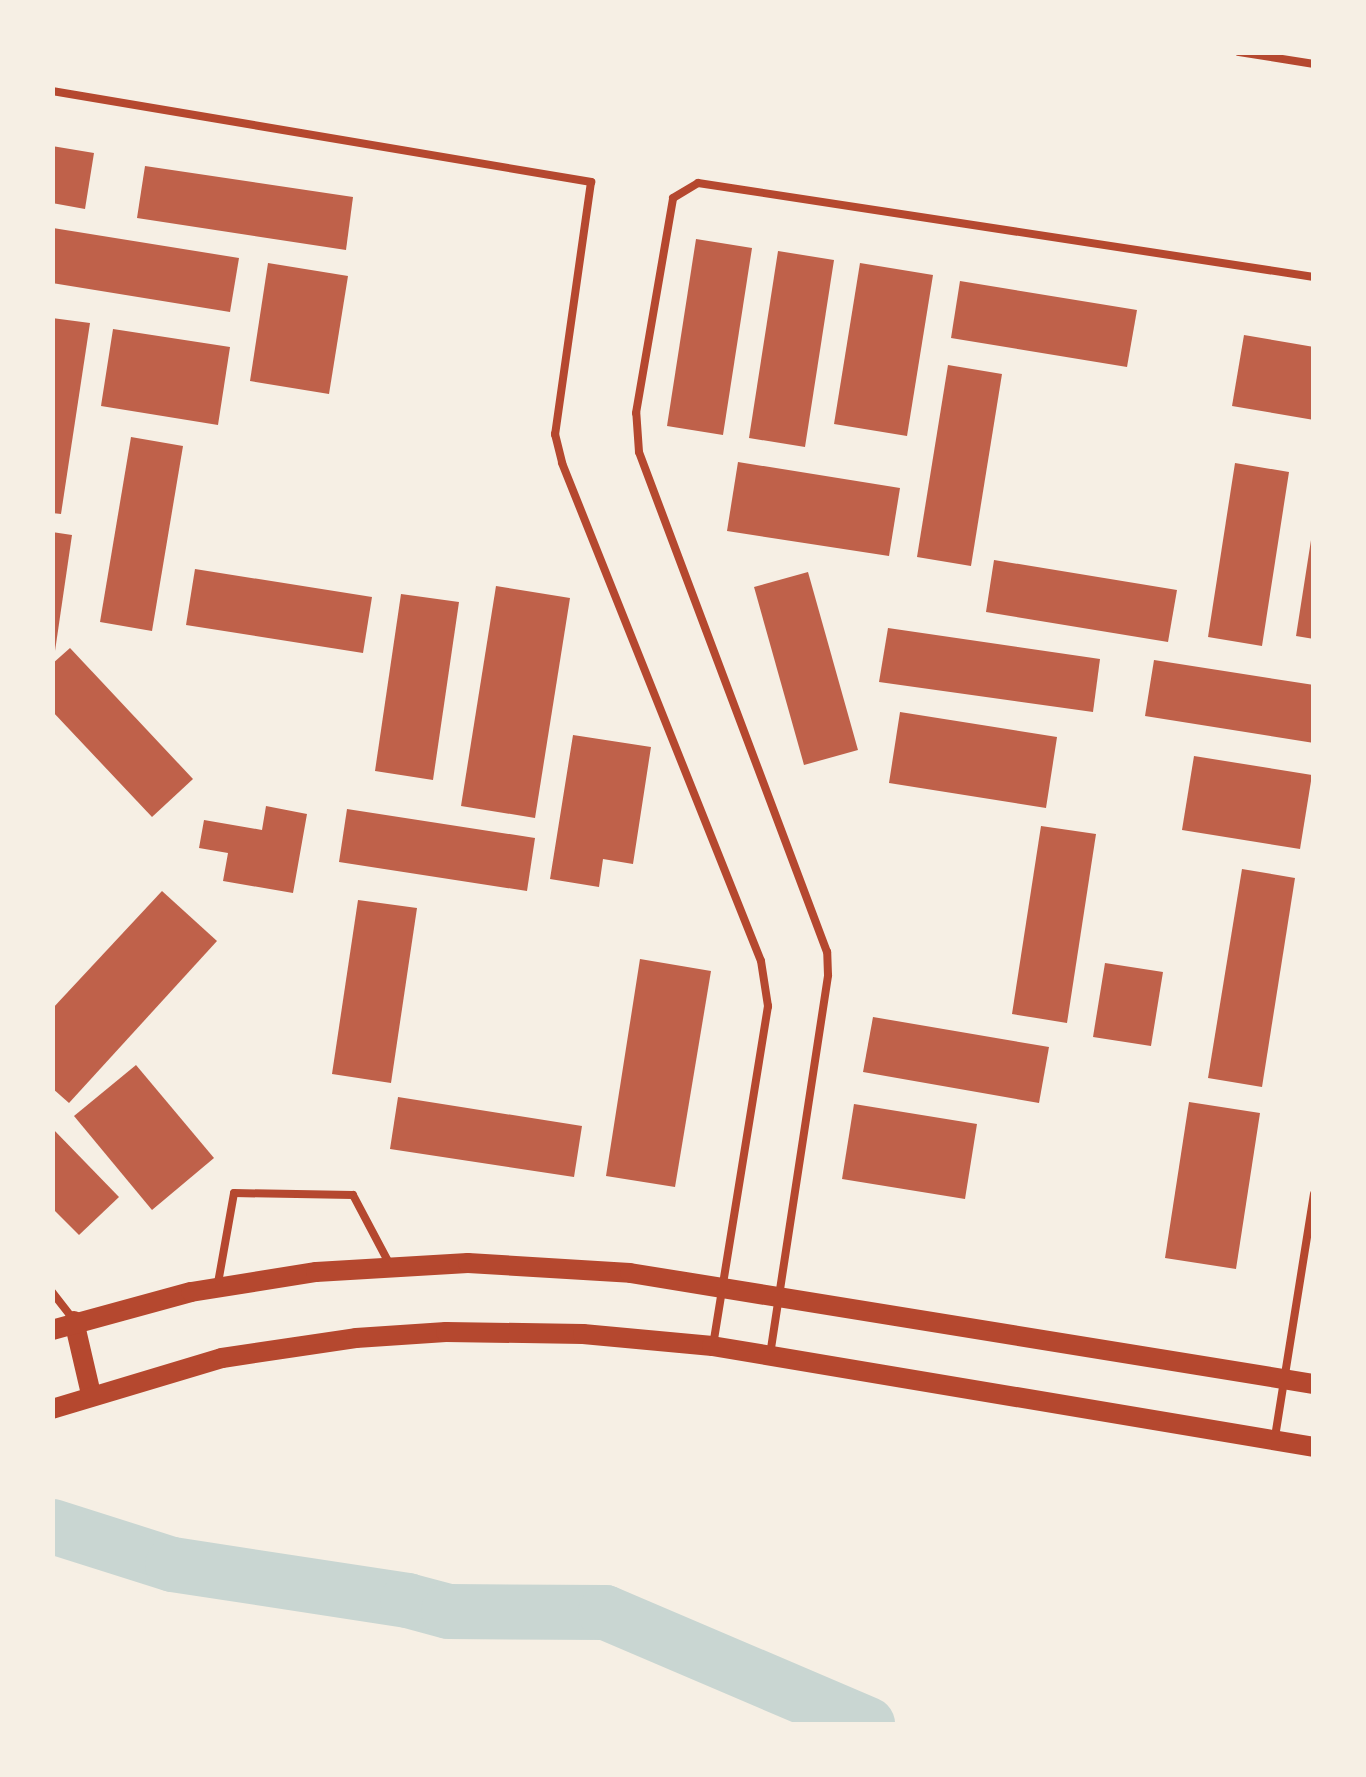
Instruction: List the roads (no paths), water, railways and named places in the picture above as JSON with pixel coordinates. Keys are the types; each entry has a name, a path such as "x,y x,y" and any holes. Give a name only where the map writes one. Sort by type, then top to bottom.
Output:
{"main road":[{"path":"52,1330 74,1321 217,1288 390,1265 468,1263 630,1272 1314,1384"},
{"path":"74,1321 91,1394"},
{"path":"52,1409 91,1394 222,1358 356,1338 446,1332 584,1334 712,1346 1314,1447"}],"lane":[{"path":"1239,52 1314,64"},
{"path":"52,91 591,182 555,434 562,464 761,961 768,1006 712,1346"},
{"path":"770,1356 828,975 827,952 639,452 636,413 673,198 698,184 1314,277"},
{"path":"217,1288 234,1192 353,1194 390,1265"},
{"path":"1274,1440 1314,1194"},
{"path":"52,1292 74,1321"}],"waterway":[{"path":"52,1526 172,1564 407,1600 448,1611 605,1612 867,1724"}]}
